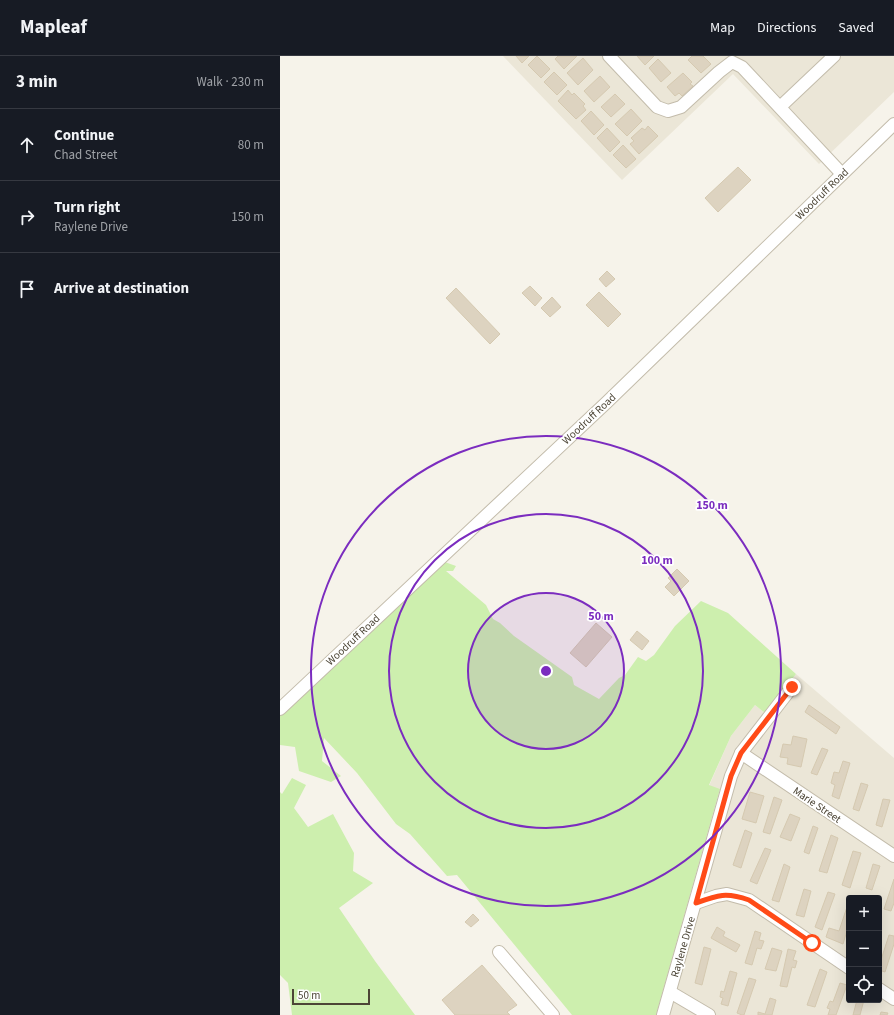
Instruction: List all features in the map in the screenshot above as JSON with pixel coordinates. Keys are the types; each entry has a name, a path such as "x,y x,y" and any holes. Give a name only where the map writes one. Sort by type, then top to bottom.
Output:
{"street":[{"path":"609,56 657,106 668,112 681,108 719,72 732,62 742,67 842,174"},
{"path":"780,107 834,56"},
{"name":"Woodruff Road","path":"280,709 612,398 842,174 892,129"},
{"name":"Raylene Drive","path":"663,1015 731,776 741,753 792,687"},
{"name":"Marie Street","path":"741,753 894,856"},
{"path":"696,903 716,896 728,894 749,900 848,967"},
{"path":"499,952 553,1015"},
{"path":"882,991 894,999"},
{"path":"670,992 709,1015"}],"shaded area":[{"path":"503,56 894,56 894,92 819,164 733,74 622,180"},
{"path":"796,674 894,758 894,1015 656,1015 720,790 709,786 731,736 755,705 765,713"}],"green space":[{"path":"442,561 456,566 453,571 446,571 486,605 493,619 500,623 514,636 572,677 574,685 599,699 619,678 625,675 638,657 646,661 654,655 675,626 701,601 728,613 796,674 765,713 755,705 731,736 709,785 720,789 656,1015 572,1015 457,875 447,876 410,834 396,824 357,773 324,738 322,761 341,776 331,782 299,771 295,747 280,745 280,714"},
{"path":"292,778 306,785 294,808 308,827 333,814 354,853 353,871 373,883 339,908 375,961 415,1015 292,1015 288,983 280,975 280,792 282,794"}],"building":[{"path":"516,56 529,56 522,63"},
{"path":"537,56 550,69 541,78 528,65"},
{"path":"558,56 577,56 564,69 555,59"},
{"path":"637,56 654,56 645,65"},
{"path":"692,56 703,56 711,64 701,73 688,60"},
{"path":"583,58 593,70 578,85 567,73"},
{"path":"658,59 671,73 661,82 649,68"},
{"path":"554,72 567,85 557,95 544,82"},
{"path":"683,73 692,82 690,84 693,86 682,96 679,93 675,96 667,87"},
{"path":"600,76 610,87 594,102 584,91"},
{"path":"568,90 572,95 574,93 585,104 583,106 586,110 576,119 558,101"},
{"path":"615,94 625,104 611,117 601,107"},
{"path":"631,109 642,121 627,136 615,124"},
{"path":"591,111 604,125 594,135 581,121"},
{"path":"648,126 658,136 639,154 630,144 634,141 631,138 642,128 645,130"},
{"path":"607,128 620,142 610,152 597,138"},
{"path":"623,145 636,159 626,168 613,155"},
{"path":"738,167 751,180 718,212 705,198"},
{"path":"607,271 615,279 606,287 599,279"},
{"path":"530,286 542,298 535,306 522,293"},
{"path":"456,288 500,334 490,344 446,298"},
{"path":"599,292 621,314 608,327 586,305"},
{"path":"552,297 561,307 550,317 541,308"},
{"path":"677,569 689,581 674,596 665,587 671,581 668,578"},
{"path":"596,623 612,637 586,667 570,653"},
{"path":"637,631 649,641 642,650 630,640"},
{"path":"809,705 840,727 836,734 805,712"},
{"path":"793,736 807,739 801,767 787,764 788,758 780,757 783,744 791,745"},
{"path":"822,748 828,750 817,775 811,773"},
{"path":"843,761 850,763 839,799 832,796 835,785 831,783 834,772 839,773"},
{"path":"861,783 868,785 859,811 853,809"},
{"path":"750,792 764,796 756,823 742,819"},
{"path":"774,797 782,800 770,834 763,832"},
{"path":"883,799 890,800 882,827 876,825"},
{"path":"790,814 800,818 791,841 780,837"},
{"path":"813,826 818,828 809,854 804,852"},
{"path":"745,830 752,833 741,868 733,865"},
{"path":"831,835 838,838 827,873 819,871"},
{"path":"765,848 771,850 757,884 750,881"},
{"path":"853,851 861,853 850,888 842,885"},
{"path":"784,864 790,867 779,902 772,900"},
{"path":"873,864 880,866 872,890 866,888"},
{"path":"894,879 894,903 891,911 884,909"},
{"path":"804,889 811,891 804,917 796,915"},
{"path":"828,892 835,894 822,930 815,927"},
{"path":"846,910 846,934 843,944 826,937 829,928 839,931"},
{"path":"473,914 479,920 471,927 465,922"},
{"path":"717,927 725,932 723,936 740,945 736,952 711,938"},
{"path":"755,931 761,933 759,940 764,941 761,949 757,948 752,965 745,963"},
{"path":"889,935 894,936 894,944 885,972 882,971 882,957"},
{"path":"704,947 711,949 702,985 695,983"},
{"path":"772,948 782,951 776,971 765,969"},
{"path":"788,949 796,951 793,960 797,961 795,968 792,967 787,987 780,986"},
{"path":"482,965 517,1005 507,1012 510,1015 455,1015 442,1000"},
{"path":"820,969 827,972 815,1007 807,1005"},
{"path":"730,971 737,973 728,1006 721,1004 723,998 720,997 721,991 724,992"},
{"path":"749,978 756,980 744,1015 742,1015 737,1013"},
{"path":"840,983 846,985 836,1015 828,1015 830,1009 827,1008 830,1001 833,1002"},
{"path":"770,998 776,1000 772,1015 758,1015 758,1012 765,1014"},
{"path":"856,1003 863,1003 860,1015 853,1015"},
{"path":"881,1012 888,1013 887,1015 880,1015"}],"route":[{"path":"792,687 741,753 731,776 696,903 716,896 728,894 738,896 749,900 812,943"}]}
